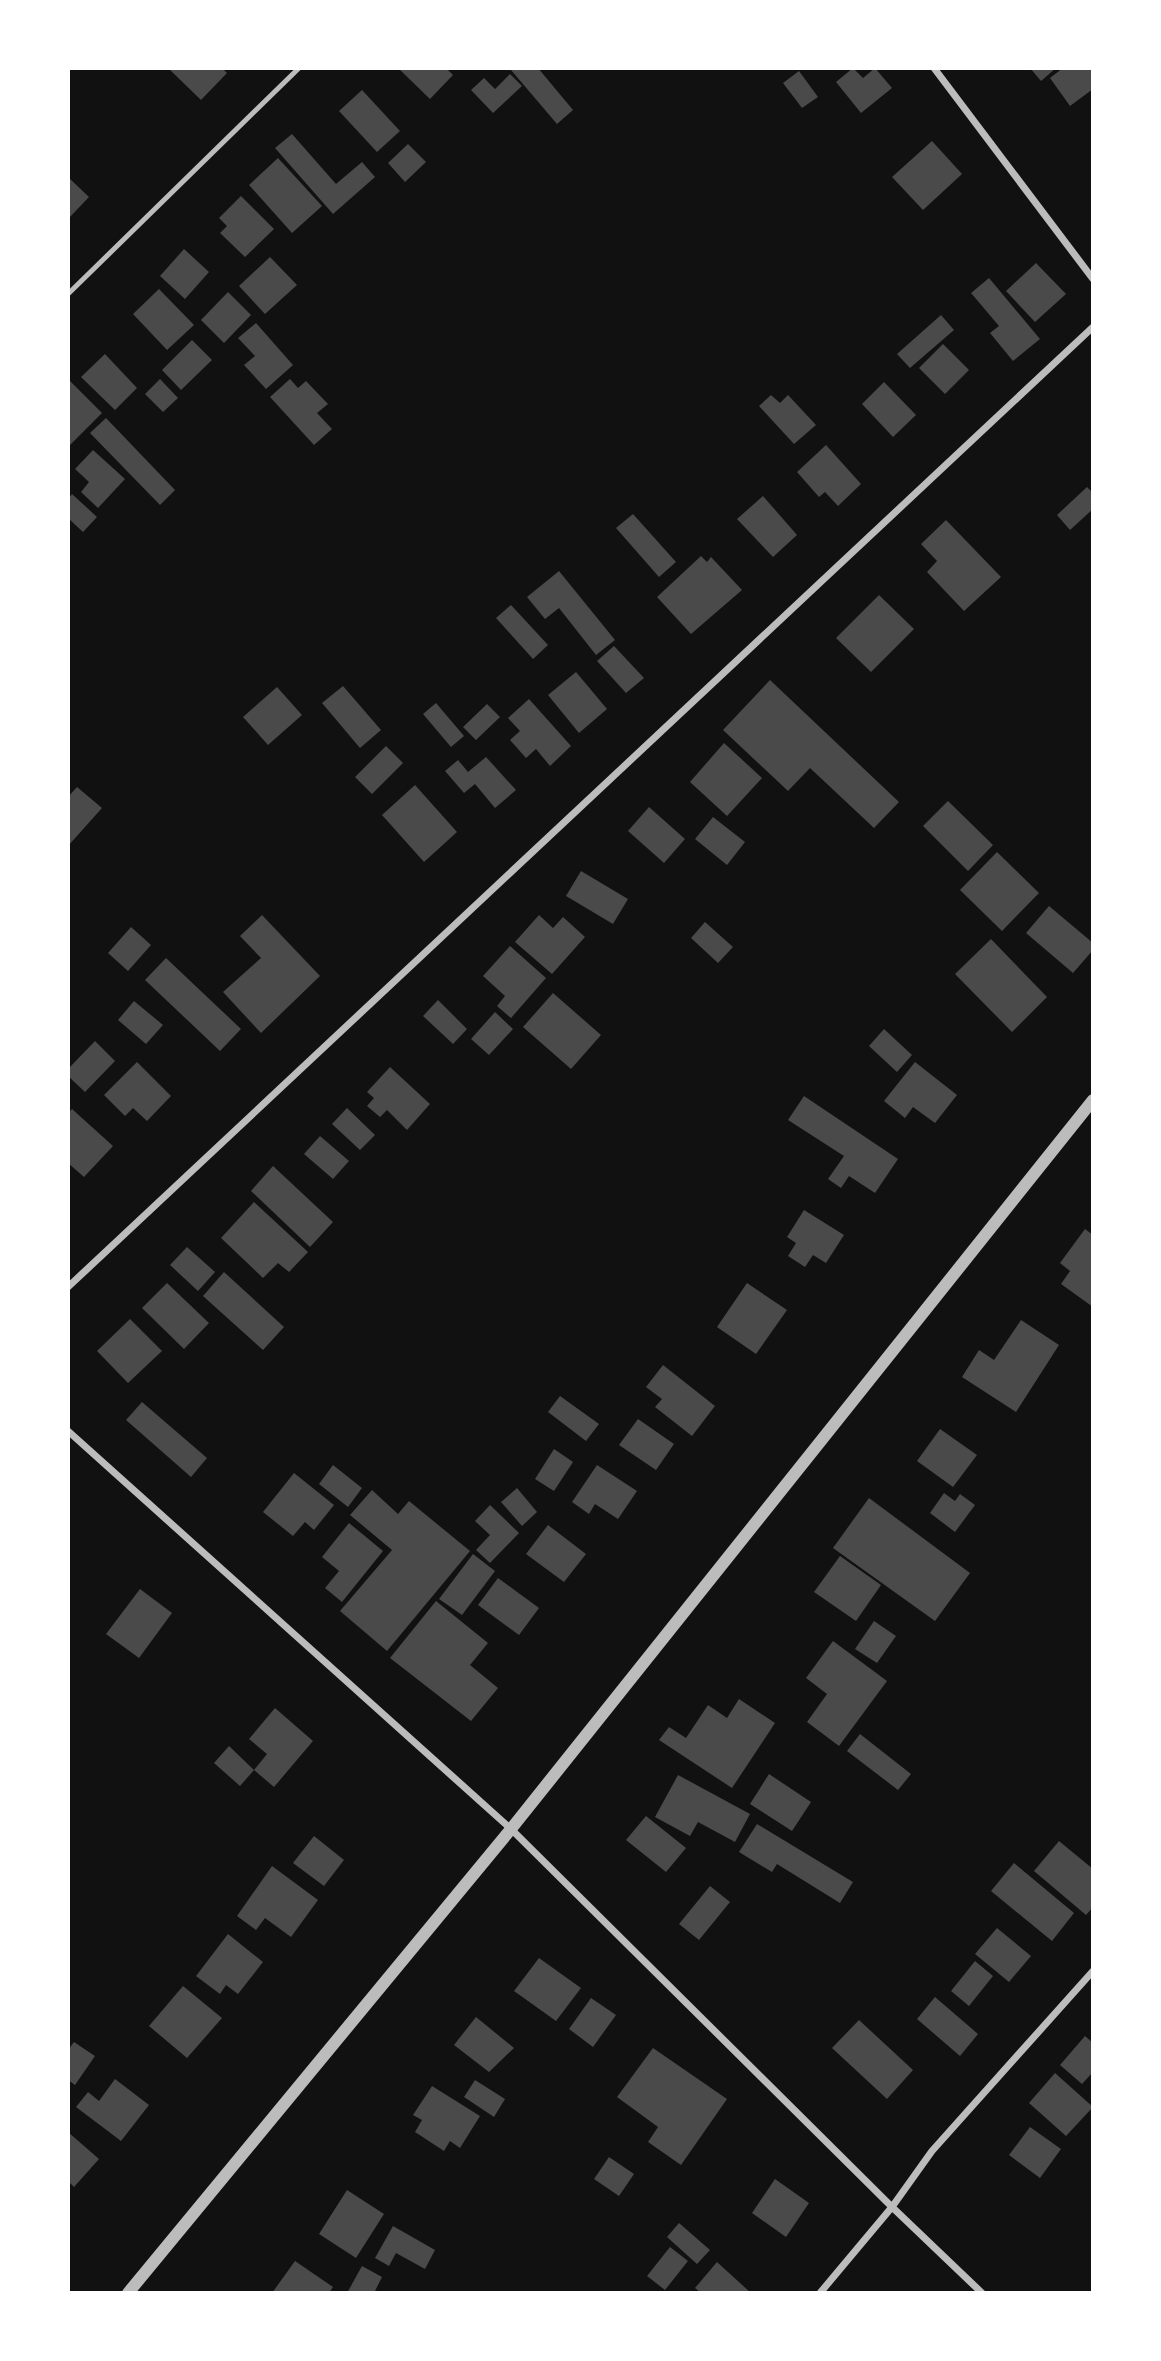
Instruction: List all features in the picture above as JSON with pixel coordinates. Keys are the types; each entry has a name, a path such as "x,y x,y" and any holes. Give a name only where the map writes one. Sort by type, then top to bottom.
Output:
{"street":[{"path":"934,68 1093,279"},
{"path":"68,1287 1093,327"},
{"path":"128,2293 511,1829 1093,1100"},
{"path":"68,1431 511,1829 982,2293"},
{"path":"820,2293 892,2207 932,2151 1093,1971"}],"lane":[{"path":"68,294 299,68"}],"building":[{"path":"168,68 222,68 227,73 201,100"},
{"path":"398,68 446,68 453,75 430,99"},
{"path":"538,68 573,110 557,124 511,70"},
{"path":"853,68 863,78 875,68 892,88 861,113 836,82"},
{"path":"1030,68 1056,68 1041,81"},
{"path":"1063,68 1091,68 1093,71 1093,89 1070,106 1050,78"},
{"path":"799,71 818,97 802,108 783,83"},
{"path":"510,74 522,86 493,113 471,90 484,78 495,89"},
{"path":"362,90 400,131 377,152 339,111"},
{"path":"292,134 336,184 362,162 375,177 333,214 275,148"},
{"path":"932,141 962,174 923,210 892,177"},
{"path":"408,144 426,162 405,182 388,163"},
{"path":"278,158 322,206 292,233 249,185"},
{"path":"68,177 89,197 68,219"},
{"path":"241,196 274,229 245,257 220,233 227,226 219,218"},
{"path":"184,249 209,272 185,299 160,276"},
{"path":"270,257 297,285 265,314 239,286"},
{"path":"1036,263 1066,294 1035,322 1006,291"},
{"path":"989,278 1040,339 1013,361 990,333 999,326 971,293"},
{"path":"159,289 194,325 167,350 133,314"},
{"path":"228,292 251,315 224,343 201,320"},
{"path":"941,315 954,330 910,368 897,354"},
{"path":"256,323 293,365 266,389 244,365 255,356 238,338"},
{"path":"192,340 212,360 181,390 162,370"},
{"path":"943,344 969,370 945,394 919,368"},
{"path":"105,354 137,388 115,410 81,377"},
{"path":"68,379 102,413 68,447"},
{"path":"160,379 178,398 163,412 145,394"},
{"path":"290,379 298,388 306,381 328,404 317,413 332,429 314,445 270,397"},
{"path":"884,382 916,415 893,437 862,404"},
{"path":"771,395 780,403 788,395 816,425 794,444 759,406"},
{"path":"106,418 175,490 160,505 90,433"},
{"path":"826,445 861,484 838,506 825,492 819,497 797,472"},
{"path":"93,450 125,479 98,508 81,492 89,482 75,469"},
{"path":"1087,487 1093,493 1093,509 1070,530 1057,515"},
{"path":"72,494 97,517 83,532 68,518 68,499"},
{"path":"763,496 797,535 773,557 737,519"},
{"path":"633,514 676,562 659,577 616,528"},
{"path":"946,520 1001,577 964,611 927,572 937,561 921,544"},
{"path":"701,556 707,562 711,557 742,590 691,634 657,597"},
{"path":"559,571 615,640 596,655 559,608 545,619 527,597"},
{"path":"879,595 914,629 871,672 836,638"},
{"path":"511,605 548,645 533,659 496,618"},
{"path":"614,646 644,678 626,693 597,661"},
{"path":"576,672 607,709 579,733 548,695"},
{"path":"770,680 899,802 874,828 810,768 788,791 723,730"},
{"path":"343,686 381,730 360,748 322,703"},
{"path":"277,687 302,715 268,745 243,717"},
{"path":"529,699 571,746 550,766 536,749 526,758 510,740 520,731 508,718"},
{"path":"436,703 464,736 451,747 423,714"},
{"path":"487,704 500,717 476,740 463,727"},
{"path":"724,743 762,778 727,816 690,782"},
{"path":"386,746 403,763 372,794 355,777"},
{"path":"486,757 516,790 495,808 475,784 464,793 445,771 458,760 468,772"},
{"path":"415,785 457,832 424,862 382,815"},
{"path":"77,787 102,808 68,846 68,797"},
{"path":"948,801 993,845 968,871 923,826"},
{"path":"649,807 685,839 664,863 628,831"},
{"path":"713,817 745,842 727,865 695,839"},
{"path":"997,852 1039,893 1002,931 960,890"},
{"path":"581,871 628,899 613,924 566,896"},
{"path":"1049,906 1093,943 1093,950 1073,973 1026,933"},
{"path":"262,915 320,976 261,1033 223,992 261,958 240,936"},
{"path":"539,915 553,928 563,917 585,937 552,974 515,942"},
{"path":"705,922 733,947 718,963 691,938"},
{"path":"131,927 151,945 128,971 108,953"},
{"path":"991,939 1047,997 1012,1032 955,974"},
{"path":"510,946 546,978 511,1018 497,1006 505,996 483,976"},
{"path":"166,958 241,1029 220,1051 145,980"},
{"path":"553,993 601,1035 571,1069 523,1027"},
{"path":"438,1000 467,1029 453,1044 423,1016"},
{"path":"134,1001 163,1025 146,1044 118,1020"},
{"path":"495,1012 513,1029 489,1055 471,1039"},
{"path":"884,1029 912,1055 897,1072 869,1046"},
{"path":"95,1041 115,1061 85,1092 68,1076 68,1069"},
{"path":"137,1062 171,1096 147,1121 133,1108 125,1116 104,1095"},
{"path":"915,1062 957,1095 935,1123 913,1107 905,1118 884,1101"},
{"path":"390,1067 430,1104 407,1130 387,1110 380,1117 367,1106 374,1098 367,1092"},
{"path":"804,1096 898,1159 875,1193 849,1176 841,1188 828,1179 844,1156 788,1120"},
{"path":"347,1108 375,1135 360,1150 332,1124"},
{"path":"72,1109 113,1146 84,1177 68,1163 68,1113"},
{"path":"320,1136 349,1161 333,1179 304,1154"},
{"path":"273,1166 333,1222 310,1247 251,1191"},
{"path":"254,1202 308,1252 289,1272 278,1263 263,1278 221,1238"},
{"path":"804,1210 844,1235 826,1263 813,1255 805,1267 788,1256 796,1243 787,1237"},
{"path":"1085,1229 1093,1235 1093,1307 1061,1284 1070,1271 1060,1263"},
{"path":"187,1247 215,1272 198,1291 170,1265"},
{"path":"224,1272 284,1327 263,1350 203,1296"},
{"path":"167,1283 209,1323 184,1349 142,1308"},
{"path":"747,1283 787,1310 756,1354 717,1327"},
{"path":"130,1319 162,1351 128,1383 97,1351"},
{"path":"1021,1320 1059,1345 1016,1412 962,1377 979,1350 994,1360"},
{"path":"663,1365 715,1406 692,1436 655,1407 662,1399 646,1387"},
{"path":"560,1396 599,1424 586,1441 548,1412"},
{"path":"142,1402 207,1458 191,1477 126,1420"},
{"path":"638,1419 674,1444 656,1470 619,1445"},
{"path":"940,1429 977,1455 953,1487 917,1461"},
{"path":"554,1449 573,1462 554,1491 535,1479"},
{"path":"333,1465 362,1488 348,1507 319,1484"},
{"path":"597,1465 637,1491 618,1519 595,1504 589,1514 572,1502"},
{"path":"294,1473 334,1505 314,1530 305,1522 293,1536 263,1512"},
{"path":"517,1488 537,1512 522,1526 501,1502"},
{"path":"372,1490 398,1514 409,1501 470,1551 387,1651 340,1611 392,1550 350,1515"},
{"path":"944,1493 955,1501 960,1494 975,1505 955,1532 930,1513"},
{"path":"869,1498 970,1573 935,1621 833,1548"},
{"path":"490,1505 519,1533 490,1563 476,1550 490,1535 475,1521"},
{"path":"349,1523 383,1551 342,1602 325,1588 339,1571 322,1557"},
{"path":"548,1525 586,1554 564,1582 526,1554"},
{"path":"473,1554 495,1571 462,1615 439,1599"},
{"path":"840,1556 881,1585 856,1621 814,1592"},
{"path":"498,1578 539,1608 519,1635 478,1605"},
{"path":"140,1589 172,1613 139,1658 106,1634"},
{"path":"436,1601 488,1643 470,1665 498,1688 471,1721 390,1658"},
{"path":"874,1621 896,1636 877,1663 855,1649"},
{"path":"833,1641 887,1681 839,1746 807,1722 827,1694 806,1678"},
{"path":"739,1699 775,1723 732,1788 659,1740 669,1727 686,1738 708,1705 727,1718"},
{"path":"275,1708 313,1741 274,1787 254,1770 267,1754 249,1739"},
{"path":"860,1734 911,1774 898,1790 847,1751"},
{"path":"229,1746 254,1770 240,1786 214,1763"},
{"path":"769,1774 811,1802 792,1831 750,1804"},
{"path":"678,1775 750,1814 735,1842 698,1822 690,1836 655,1817"},
{"path":"646,1816 686,1848 666,1872 626,1840"},
{"path":"757,1824 853,1882 840,1903 777,1864 772,1872 739,1852"},
{"path":"314,1836 344,1860 324,1886 293,1863"},
{"path":"1059,1841 1093,1869 1093,1907 1086,1915 1034,1871"},
{"path":"1014,1863 1074,1913 1052,1941 991,1891"},
{"path":"272,1866 318,1900 291,1937 265,1918 256,1930 237,1916"},
{"path":"710,1886 730,1902 699,1940 679,1924"},
{"path":"997,1928 1031,1956 1009,1982 975,1954"},
{"path":"228,1934 263,1962 238,1994 226,1985 220,1994 196,1976"},
{"path":"539,1958 581,1988 556,2021 514,1991"},
{"path":"975,1961 993,1976 969,2006 951,1991"},
{"path":"183,1986 222,2018 187,2058 149,2026"},
{"path":"935,1997 978,2034 960,2056 917,2019"},
{"path":"591,1998 616,2015 593,2047 569,2029"},
{"path":"476,2017 514,2048 489,2072 454,2045"},
{"path":"859,2020 913,2070 887,2099 832,2048"},
{"path":"1085,2036 1093,2043 1093,2072 1082,2084 1060,2065"},
{"path":"74,2042 95,2056 75,2085 68,2080 68,2050"},
{"path":"653,2048 727,2099 681,2165 648,2142 658,2127 617,2097"},
{"path":"1055,2073 1093,2107 1066,2136 1029,2103"},
{"path":"115,2079 149,2105 121,2141 76,2107 88,2092 99,2101"},
{"path":"475,2080 505,2099 494,2117 464,2097"},
{"path":"432,2086 480,2116 460,2148 450,2141 444,2151 415,2132 422,2120 413,2115"},
{"path":"1030,2127 1061,2149 1040,2178 1009,2155"},
{"path":"68,2132 99,2159 74,2187 68,2181"},
{"path":"609,2157 634,2174 619,2196 594,2179"},
{"path":"775,2179 809,2203 786,2237 752,2213"},
{"path":"347,2190 384,2214 356,2258 319,2234"},
{"path":"679,2223 710,2250 697,2264 667,2237"},
{"path":"393,2226 435,2250 425,2269 396,2253 389,2266 375,2258"},
{"path":"670,2247 688,2261 665,2290 647,2276"},
{"path":"295,2261 333,2287 329,2293 272,2293"},
{"path":"717,2262 751,2293 701,2293 695,2288"},
{"path":"362,2266 382,2277 374,2293 347,2293"}]}
